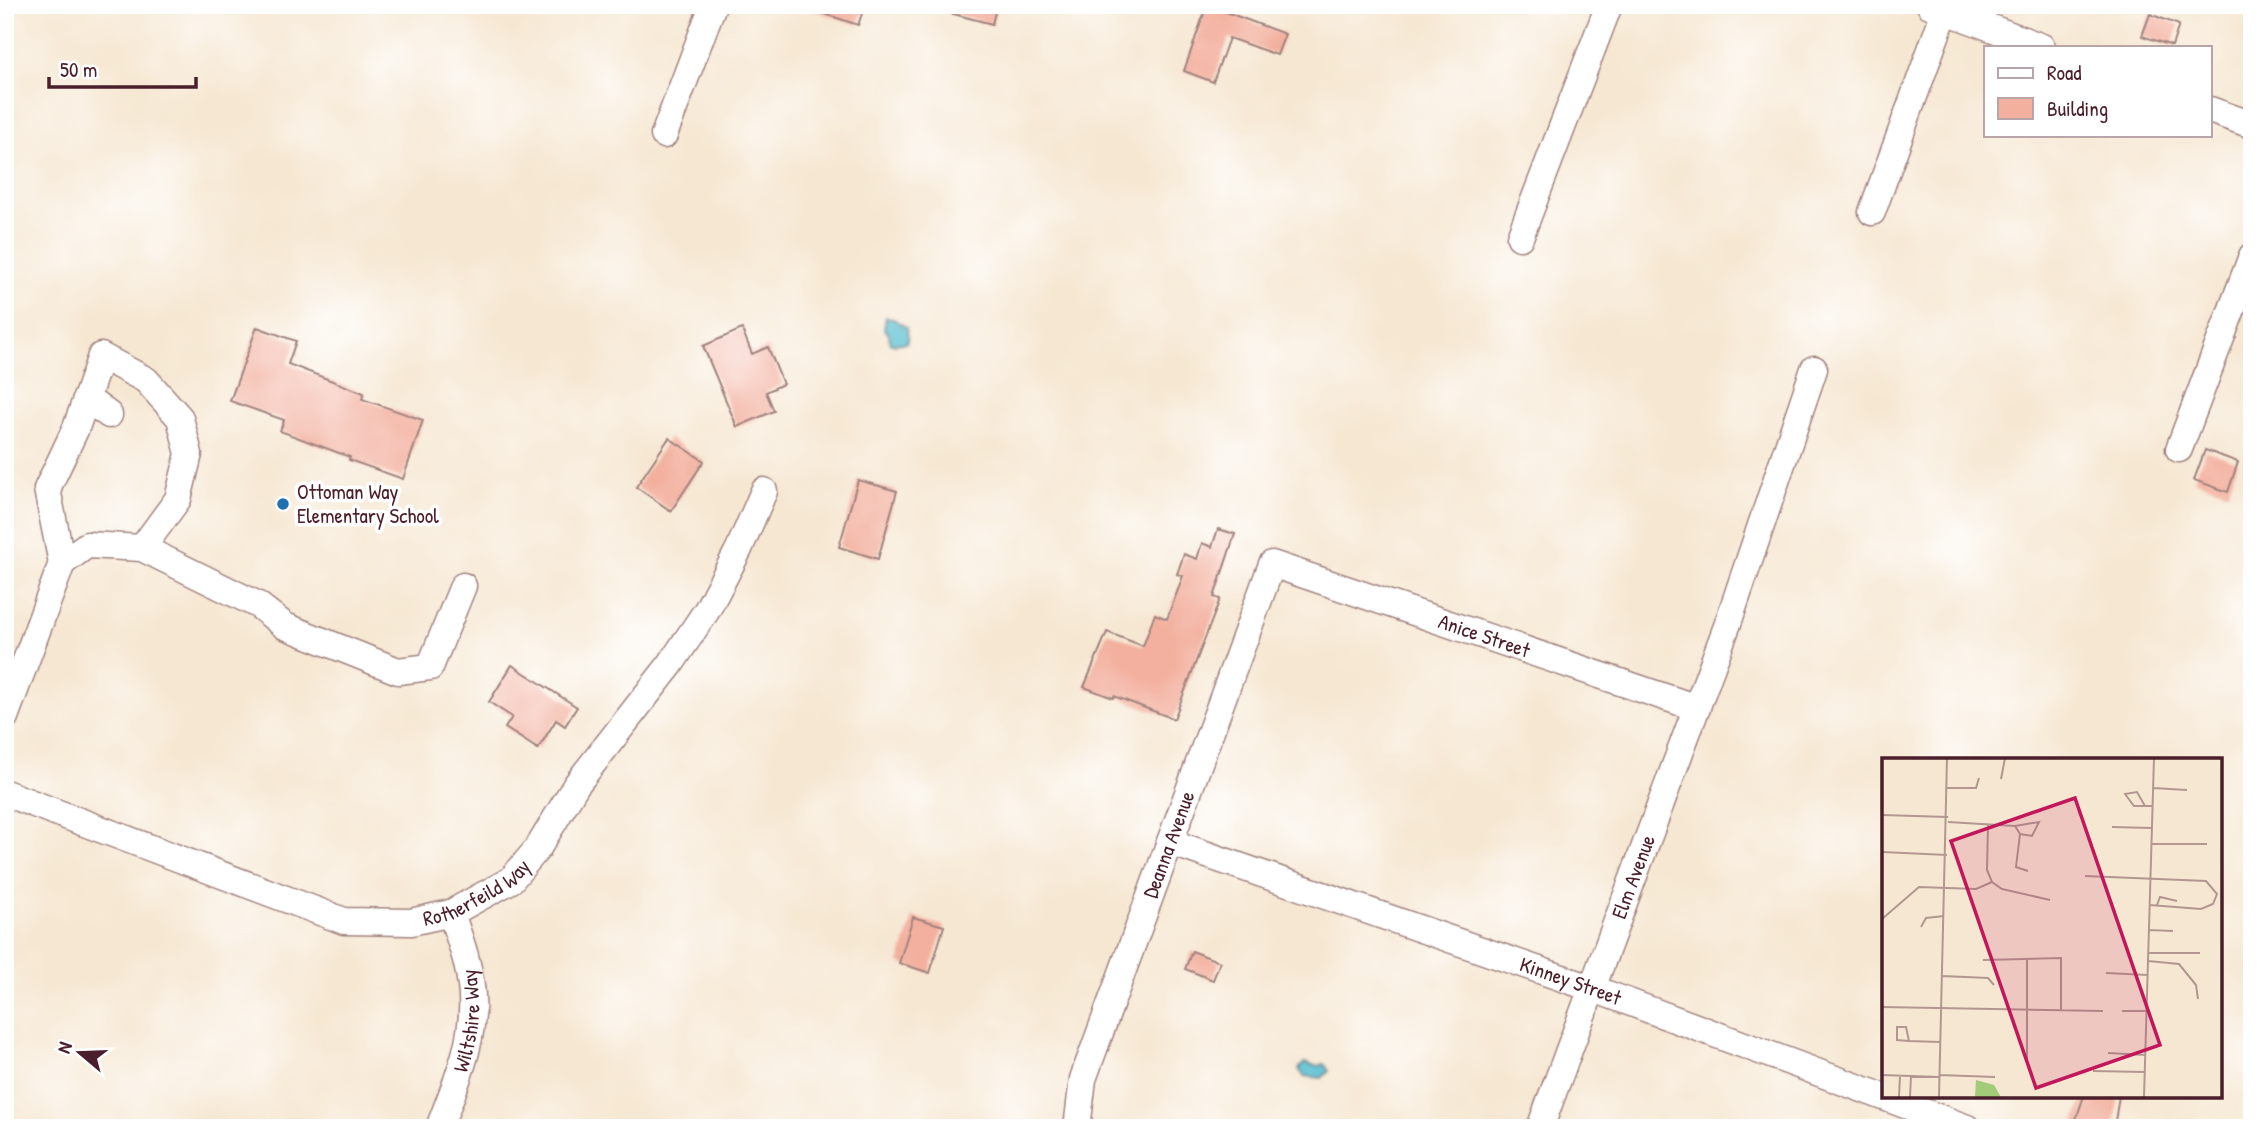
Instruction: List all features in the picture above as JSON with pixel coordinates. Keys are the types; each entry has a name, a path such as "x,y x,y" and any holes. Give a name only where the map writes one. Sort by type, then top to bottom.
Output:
{"street":[{"path":"664,135 713,5"},
{"path":"1520,237 1609,5"},
{"path":"1872,212 1938,8 2039,46"},
{"path":"2212,111 2252,125"},
{"path":"2179,449 2252,257"},
{"path":"5,717 62,563 47,489 76,428 102,356 146,380 180,418 189,454 178,499 168,496 142,548"},
{"name":"Elm Avenue","path":"1540,1128 1727,626 1814,369"},
{"path":"86,398 109,415"},
{"name":"Rotherfeild Way","path":"5,793 344,920 411,922 451,913 511,880 538,848 576,785 670,665 707,610 739,549 764,491"},
{"path":"62,563 87,545 142,548 258,605 285,626 398,671 430,667 463,586"},
{"name":"Anice Street","path":"1272,564 1697,708"},
{"name":"Deanna Avenue","path":"1077,1128 1083,1079 1272,564"},
{"name":"Kinney Street","path":"1170,842 1591,988 1882,1096"},
{"name":"Wiltshire Way","path":"439,1128 463,1062 470,1030 472,989 464,951 451,913"},
{"name":"Kinney Street","path":"1886,1098 1967,1128"}],"water":[{"path":"886,317 906,327 906,343 890,344 889,334 884,329"},
{"path":"1304,1063 1317,1066 1324,1064 1329,1071 1322,1078 1304,1076 1299,1069"}],"building":[{"path":"807,5 865,5 858,25 807,8"},
{"path":"943,5 997,5 992,24 942,11"},
{"path":"1207,5 1285,34 1277,55 1229,38 1213,82 1184,71"},
{"path":"2150,14 2179,25 2172,46 2142,36"},
{"path":"257,327 296,341 288,364 364,393 362,399 423,420 403,479 280,431 284,420 230,401"},
{"path":"742,329 752,354 768,347 783,384 766,392 774,411 737,427 703,346"},
{"path":"669,438 704,461 671,511 636,487"},
{"path":"2205,450 2238,462 2228,492 2194,480"},
{"path":"858,480 897,491 878,559 839,547"},
{"path":"1218,529 1235,534 1214,597 1220,599 1174,719 1084,687 1107,632 1143,646 1155,614 1167,619 1183,576 1177,574 1184,554 1197,559 1202,543 1212,547"},
{"path":"512,665 577,707 565,726 556,720 538,749 505,728 512,717 489,702"},
{"path":"913,917 944,926 930,973 899,963"},
{"path":"1192,951 1220,962 1213,980 1185,969"},
{"path":"2083,1098 2119,1098 2114,1128 2073,1128"}],"place":[{"name":"Ottoman Way Elementary School","path":"283,504"}]}
